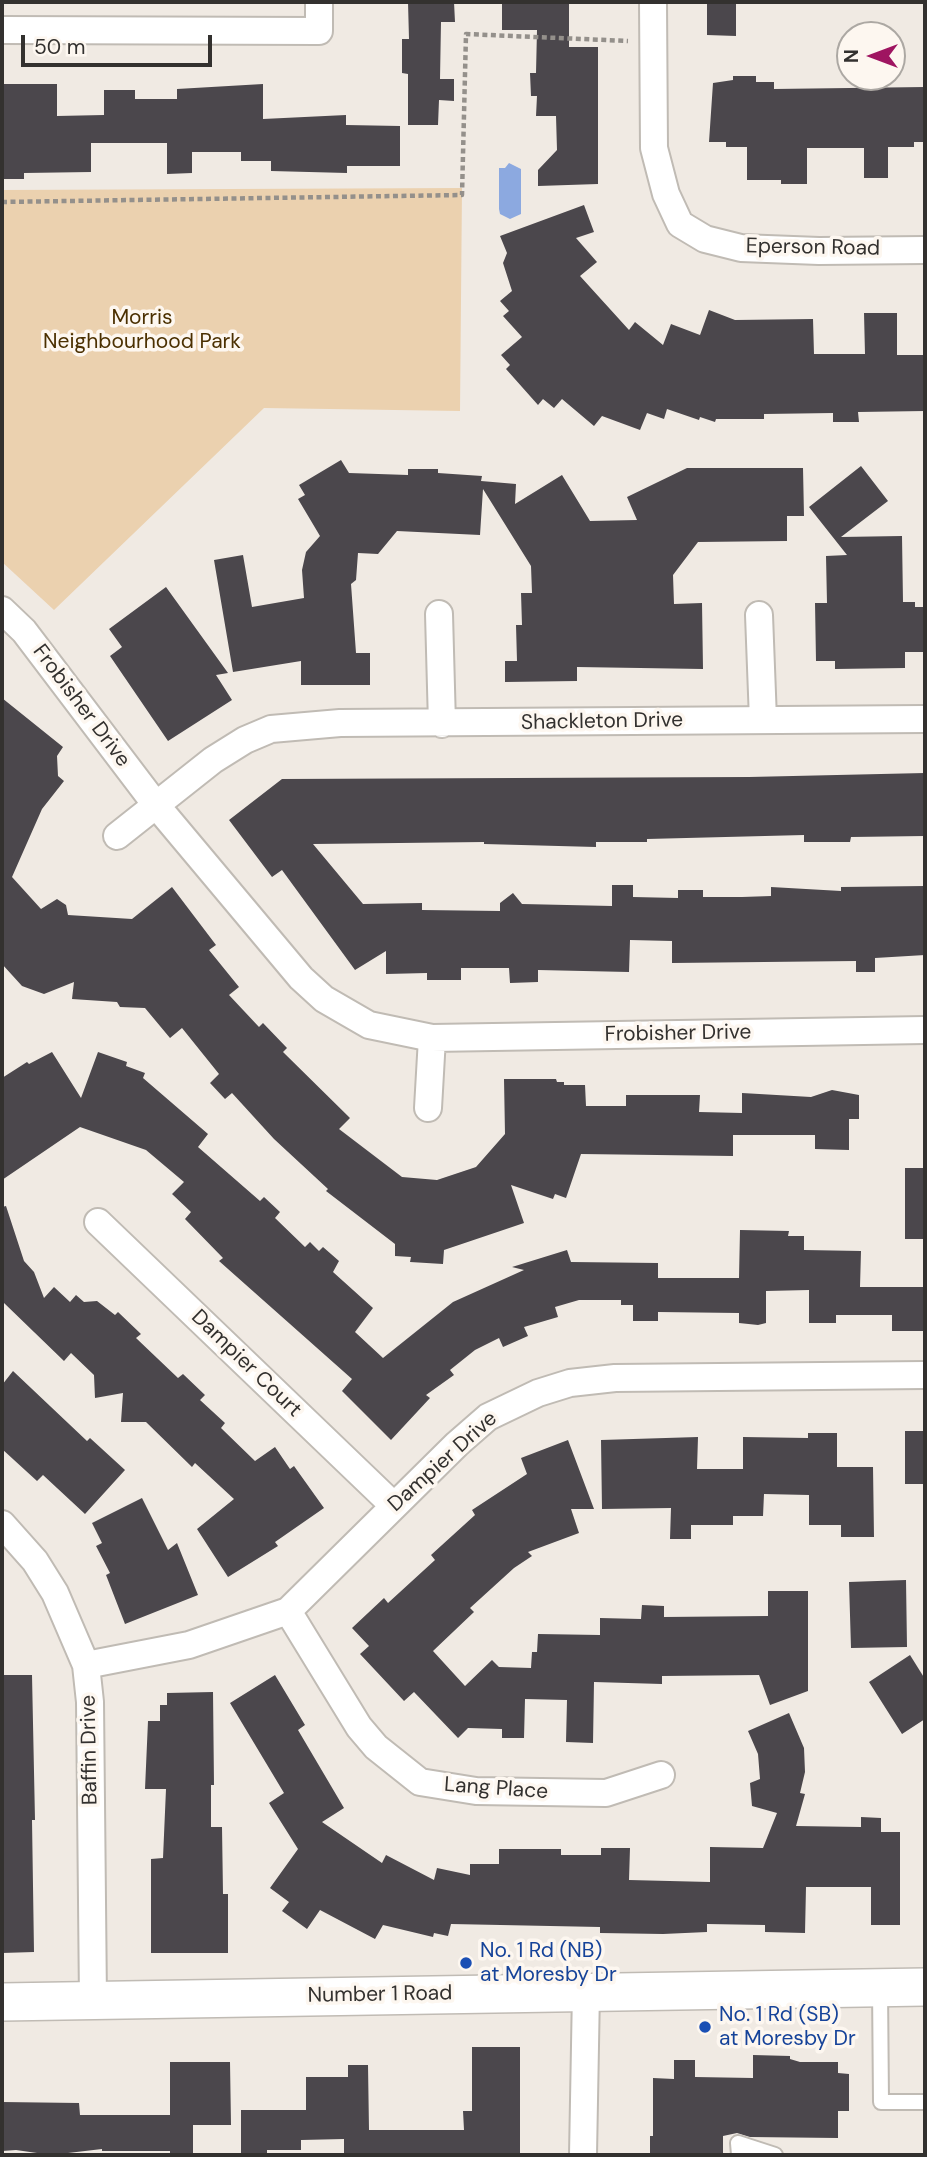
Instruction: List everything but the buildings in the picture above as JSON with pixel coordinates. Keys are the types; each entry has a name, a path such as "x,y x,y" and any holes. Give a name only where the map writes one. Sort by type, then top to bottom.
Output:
{"main road":[{"name":"Number 1 Road","path":"2,2002 925,1986"}],"street":[{"path":"2,30 319,31 319,2"},
{"name":"Eperson Road","path":"653,2 654,148 666,194 680,224 705,239 741,248 819,251 925,250"},
{"name":"Frobisher Drive","path":"2,610 24,631 156,805 301,978 324,999 369,1025 432,1038 925,1030"},
{"path":"439,614 442,724"},
{"path":"759,615 763,720"},
{"name":"Shackleton Drive","path":"156,805 213,760 271,729 340,723 925,719"},
{"path":"117,836 156,805"},
{"path":"428,1108 432,1038"},
{"name":"Dampier Court","path":"98,1222 394,1506"},
{"name":"Dampier Drive","path":"86,1665 188,1645 288,1611 488,1417 528,1397 570,1383 615,1378 925,1375"},
{"name":"Baffin Drive","path":"2,1524 35,1561 55,1593 86,1665 90,1702 93,2001"},
{"name":"Lang Place","path":"288,1611 359,1727 376,1747 420,1782 476,1791 606,1793 661,1775"},
{"path":"583,2155 586,1991"}],"lane":[{"path":"880,1987 880,2102 925,2102"},
{"path":"739,2155 738,2143 775,2155"}],"path":[{"path":"2,202 462,195 466,34 653,42"}],"green space":[{"name":"Morris Neighbourhood Park","path":"462,188 460,411 264,408 54,610 2,562 2,190"}],"water":[{"path":"509,163 521,169 521,214 510,219 500,214 499,209 499,168 505,168"}],"place":[{"name":"No. 1 Rd (NB) at Moresby Dr","path":"466,1963"},
{"name":"No. 1 Rd (SB) at Moresby Dr","path":"705,2027"}]}
